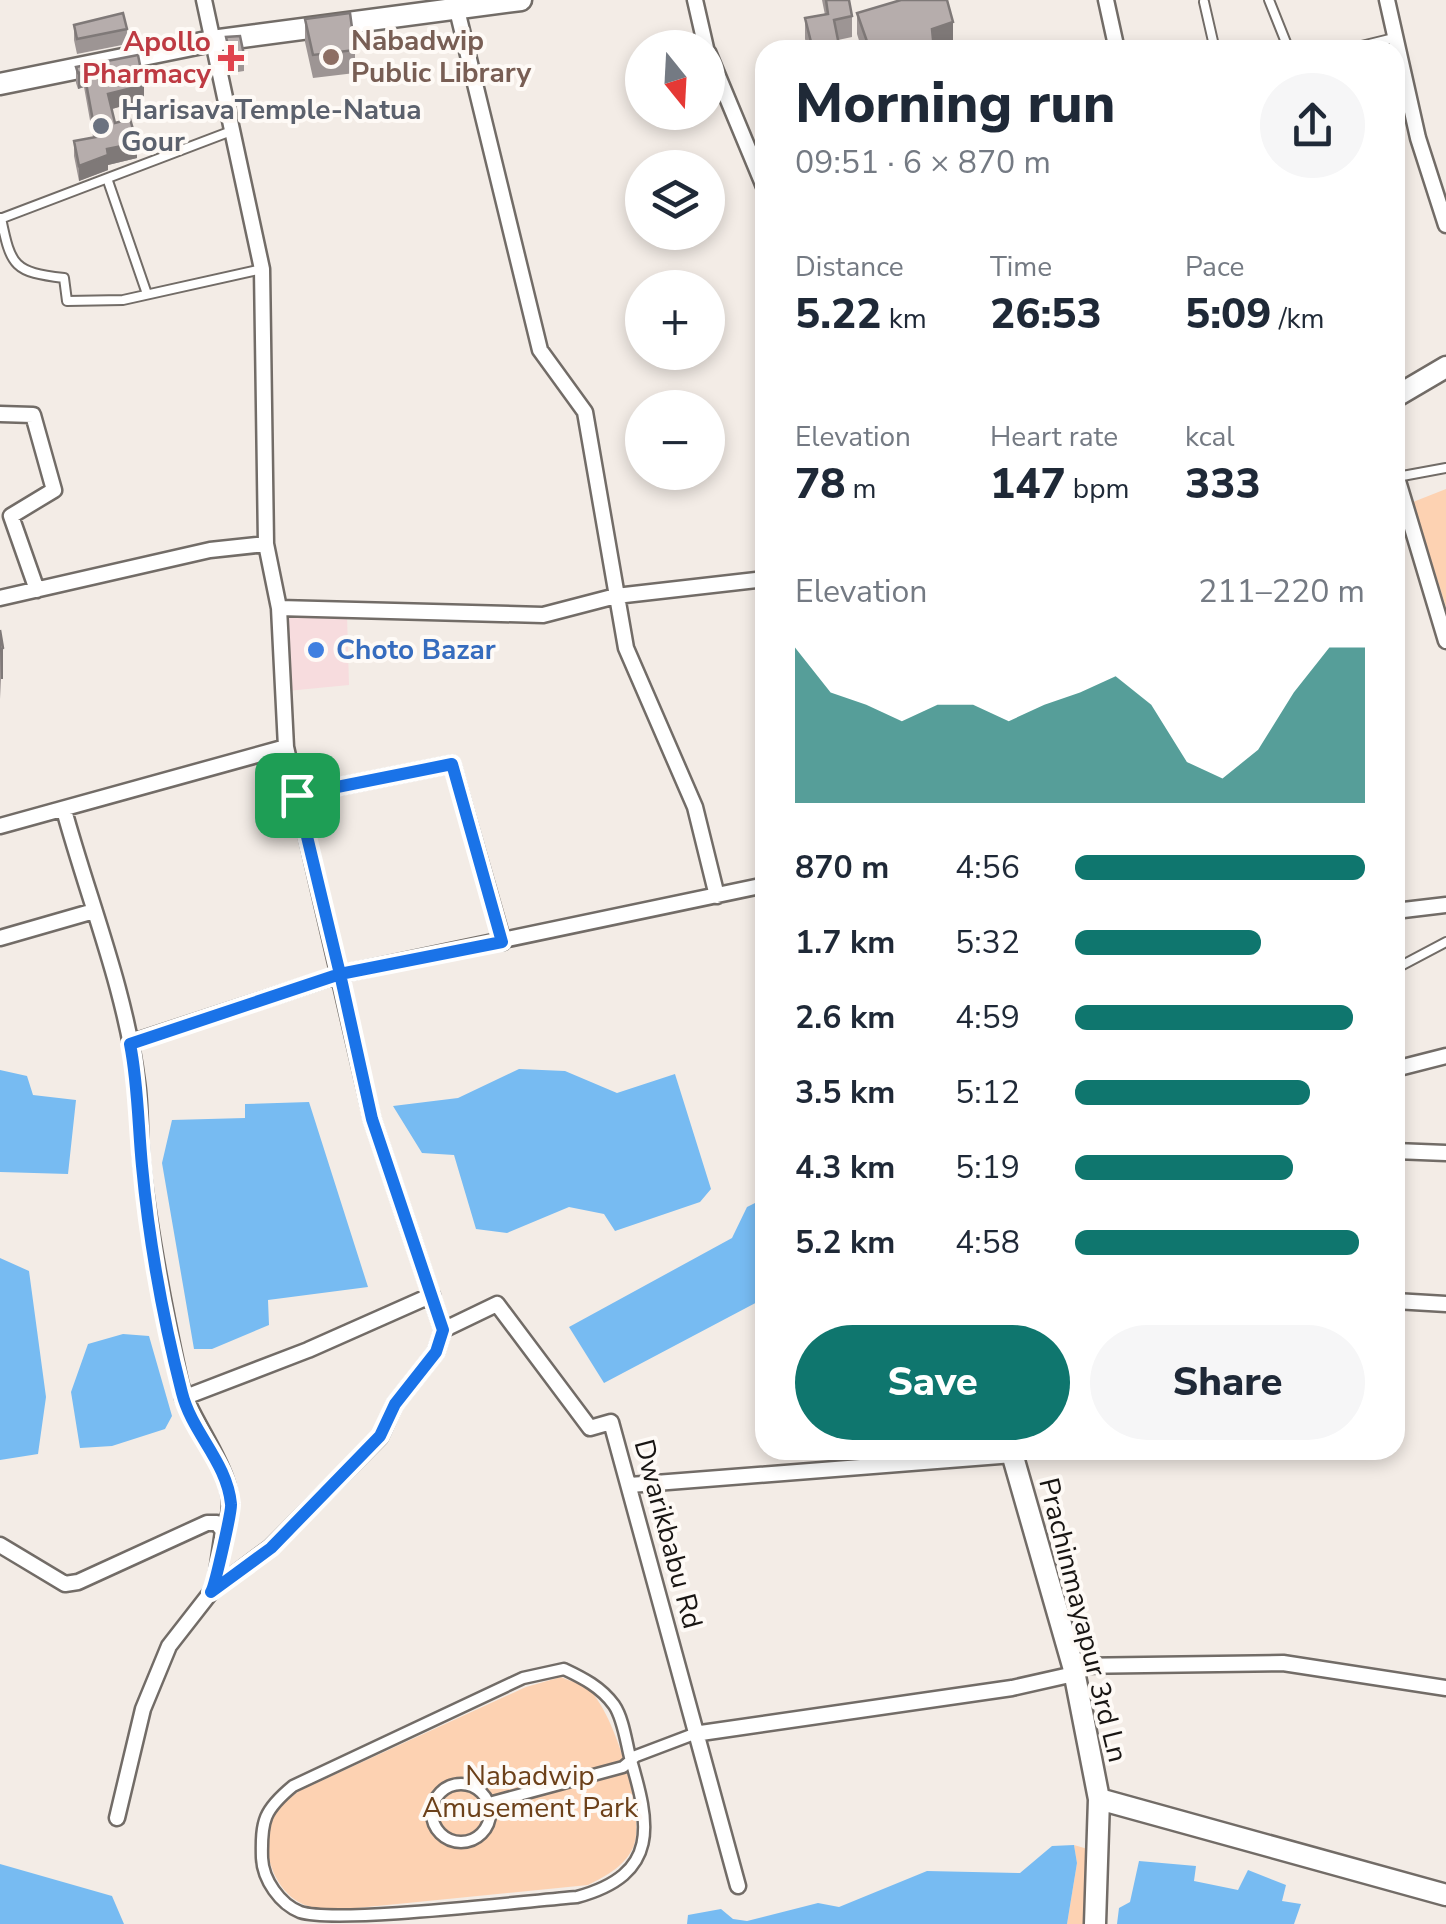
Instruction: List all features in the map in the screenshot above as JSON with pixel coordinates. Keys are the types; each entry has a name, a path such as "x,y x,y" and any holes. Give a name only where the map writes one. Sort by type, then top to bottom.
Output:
{"main road":[{"path":"0,84 212,41 521,0"},
{"path":"1405,391 1446,366"},
{"name":"Prachinmayapur 3rd Ln","path":"1014,1460 1074,1670 1099,1799 1095,1924"},
{"path":"1099,1799 1446,1895"}],"street":[{"path":"117,1818 143,1709 169,1646 211,1592 271,1548 380,1436 395,1404 436,1352 443,1330 372,1119 286,747 279,608 266,544 262,269 204,0"},
{"path":"695,0 702,30"},
{"path":"1106,0 1116,40"},
{"path":"1387,0 1395,38"},
{"path":"444,8 540,350 585,412 626,648 695,807 718,896"},
{"path":"1405,81 1418,138 1446,225"},
{"path":"725,93 755,165"},
{"path":"0,414 34,415 54,490 11,516 37,590"},
{"path":"1405,504 1446,641"},
{"path":"0,598 210,550 266,544"},
{"path":"279,608 543,615 616,596 755,579"},
{"path":"0,826 286,747"},
{"path":"297,795 452,764 502,942"},
{"path":"64,810 82,882 107,938 138,1083 142,1166 183,1398 224,1473 232,1515 224,1531 211,1592"},
{"path":"130,1044 338,969 502,942 755,887"},
{"path":"1405,910 1446,905"},
{"path":"0,938 94,911"},
{"path":"1405,1066 1446,1056"},
{"path":"1405,1151 1446,1153"},
{"path":"183,1398 308,1350 432,1295"},
{"path":"1405,1302 1446,1304"},
{"name":"Dwarikbabu Rd","path":"443,1330 497,1304 590,1428 611,1422 738,1886"},
{"path":"630,1485 828,1460"},
{"path":"0,1544 65,1584 78,1582 207,1523 217,1523 224,1531"},
{"path":"490,1803 632,1763 636,1756 694,1734 1012,1688 1074,1670 1283,1663 1446,1688"},
{"path":"564,1669 592,1683 616,1707 632,1763 648,1821 644,1840 624,1875 605,1889 577,1897 335,1916 304,1914 286,1904 263,1872 262,1837 267,1808 293,1786 523,1678 564,1669"},
{"path":"454,1784 474,1786 490,1803 489,1824 466,1841 450,1840 433,1821 438,1794 454,1784"}],"lane":[{"path":"1269,0 1284,40"},
{"path":"1204,2 1214,40"},
{"path":"1387,40 1395,38"},
{"path":"234,130 108,181 0,218 12,262 26,274 64,278 68,301 147,294 262,269"},
{"path":"108,181 147,294"},
{"path":"1405,473 1446,468"},
{"path":"1405,964 1446,942"}],"shaded area":[{"name":"Choto Bazar","path":"283,612 347,615 349,685 287,691"}],"green space":[{"path":"1446,489 1446,607 1413,502"},
{"name":"Nabadwip Amusement Park","path":"561,1677 586,1688 599,1701 625,1764 636,1831 631,1852 615,1869 588,1885 347,1909 312,1907 286,1892 272,1867 267,1839 275,1813 299,1791 526,1687"},
{"path":"1074,1845 1091,1850 1088,1924 1067,1924 1077,1863"}],"water":[{"path":"519,1069 565,1071 617,1093 675,1074 711,1189 700,1202 615,1231 604,1214 569,1207 507,1233 476,1229 454,1155 422,1153 393,1106 458,1098"},
{"path":"0,1070 27,1076 33,1095 76,1100 68,1174 0,1172"},
{"path":"309,1102 368,1287 268,1300 269,1325 212,1349 194,1349 162,1163 172,1120 245,1118 245,1104"},
{"path":"755,1203 755,1303 604,1383 569,1327 732,1238 747,1207"},
{"path":"0,1258 29,1271 46,1397 38,1454 0,1460"},
{"path":"123,1334 149,1336 172,1416 165,1429 112,1446 80,1448 71,1392 88,1344"},
{"path":"1074,1845 1077,1863 1067,1924 687,1924 688,1915 721,1909 733,1919 747,1921 818,1903 839,1907 927,1871 1020,1873 1052,1846"},
{"path":"1139,1861 1196,1866 1194,1881 1238,1890 1248,1870 1286,1885 1282,1901 1301,1904 1294,1924 1117,1924 1119,1908 1130,1902"},
{"path":"0,1864 112,1896 124,1924 0,1924"}],"building":[{"path":"826,0 849,0 852,16 834,20 838,40 810,40 805,18 828,14"},
{"path":"901,0 947,0 953,22 932,29 933,40 866,40 857,13"},
{"path":"123,13 127,29 77,39 74,25"},
{"path":"350,13 355,50 313,55 305,19"},
{"path":"240,36 244,55 231,58 226,37"},
{"path":"138,55 144,85 108,94 115,123 130,119 137,143 107,149 108,155 79,166 74,141 96,137 84,72 78,73 76,67"}],"place":[{"name":"Nabadwip Public Library","path":"331,57"},
{"name":"Apollo Pharmacy","path":"231,58"},
{"name":"HarisavaTemple-Natua Gour","path":"101,126"},
{"name":"Choto Bazar","path":"316,650"}],"route":[{"path":"297,795 340,974 130,1044 138,1083 142,1166 183,1398 224,1473 231,1498 232,1515 224,1531 211,1592 271,1548 380,1436 395,1404 436,1352 443,1330 372,1119 340,974 502,942 452,764 297,795"}]}
